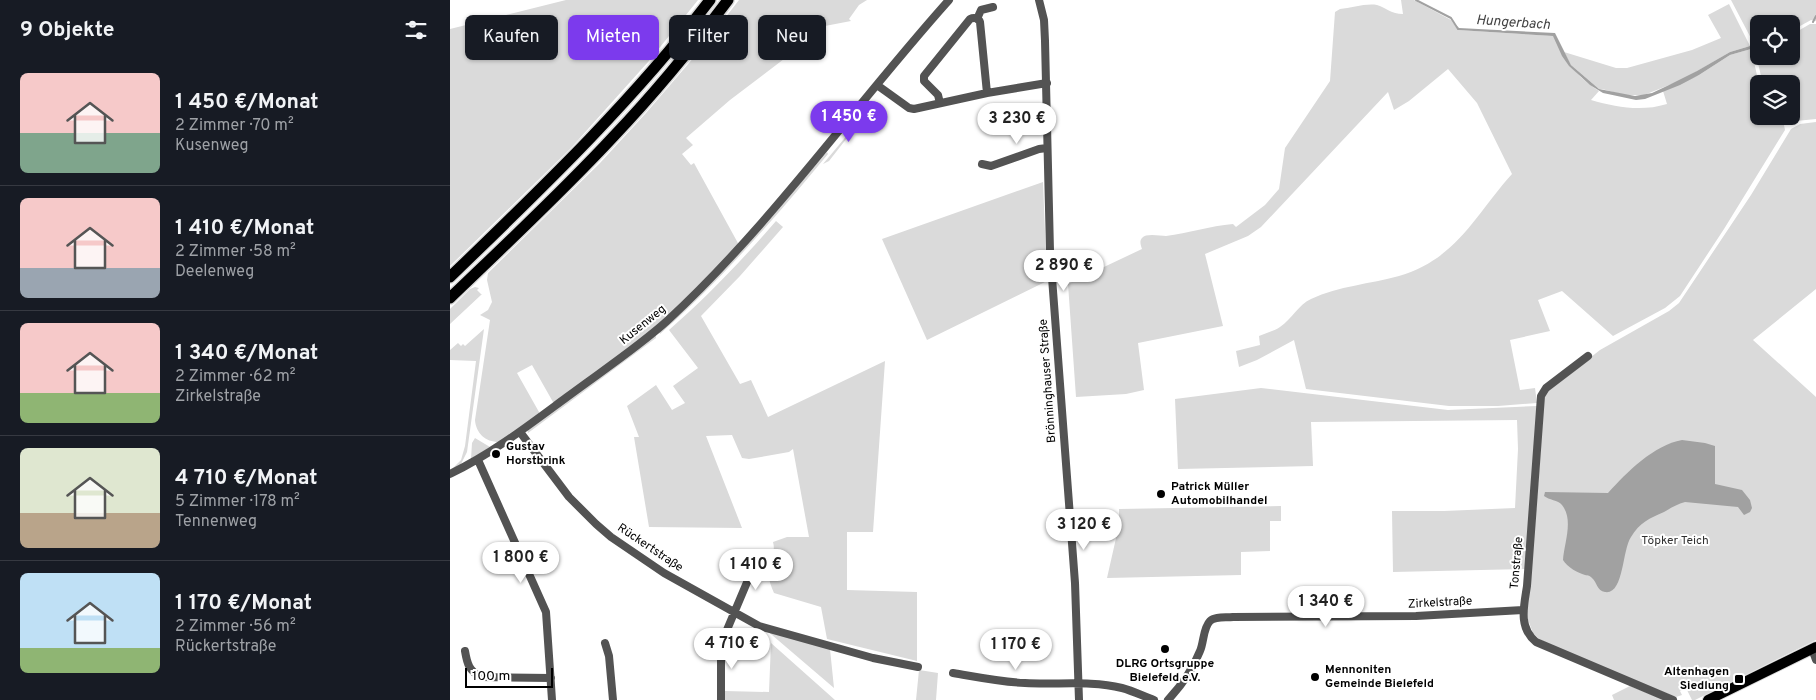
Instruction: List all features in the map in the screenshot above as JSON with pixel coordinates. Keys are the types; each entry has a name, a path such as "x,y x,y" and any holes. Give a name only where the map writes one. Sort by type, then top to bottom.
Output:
{"highway":[{"path":"450,277 560,170 615,112 657,65 710,0"},
{"path":"450,298 570,182 614,136 696,42 728,0"}],"main road":[{"path":"1708,700 1814,648"}],"street":[{"name":"Kusenweg","path":"450,474 478,460 520,432 665,323 765,221 842,125 857,110 949,0"},
{"name":"Brönninghauser Straße","path":"1039,0 1045,31 1050,251 1075,583 1079,700"},
{"path":"977,19 982,9 993,7"},
{"path":"940,103 938,95 924,81 924,76 970,19 980,20 981,24 987,93"},
{"path":"877,85 912,109 1046,83"},
{"path":"982,164 991,166 1041,148 1047,148"},
{"name":"Tonstraße","path":"1588,356 1546,388 1541,396 1527,586 1523,610 1526,629 1531,638 1536,642 1673,700"},
{"name":"Rückertstraße","path":"520,432 569,497 596,524 664,573 734,613 762,626 873,658 918,667"},
{"path":"478,460 546,612 552,700"},
{"path":"721,700 721,644 756,561"},
{"name":"Zirkelstraße","path":"1168,700 1187,676 1195,662 1204,640 1206,628 1213,619 1233,617 1416,616 1523,610"},
{"path":"605,643 609,656 613,700"},
{"path":"1814,648 1816,660"},
{"path":"465,651 473,673 482,677 551,678"},
{"path":"953,673 1016,682 1094,684 1121,688 1154,700"}],"green space":[{"path":"566,0 698,0 686,15 669,15 669,36 659,48 659,15 568,15 568,60 650,60 571,148 450,266 450,29 465,25 465,60 558,60 558,15 506,15"},
{"path":"739,0 867,0 859,5 849,19 851,21 826,26 826,15 758,15 758,60 783,60 730,100 686,138 693,145 682,154 691,165 694,163 739,245 685,300 650,332 556,402 553,402 532,365 517,373 539,415 499,442 494,442 482,436 477,429 475,420 490,320 480,315 488,310 492,302 487,280 488,273 600,163 692,60 748,60 748,15 727,15"},
{"path":"1401,0 1414,0 1451,20 1458,30 1554,36 1562,53 1577,74 1599,91 1591,100 1610,105 1638,108 1667,104 1663,91 1699,75 1730,55 1750,49 1750,65 1755,65 1757,75 1750,75 1750,125 1784,125 1785,130 1680,296 1665,308 1613,336 1562,291 1538,300 1550,331 1510,340 1520,390 1535,388 1537,403 1498,406 1449,406 1306,389 1294,340 1257,360 1239,367 1236,351 1260,345 1259,336 1280,327 1302,305 1311,299 1344,288 1399,276 1436,259 1463,234 1512,174 1477,103 1448,69 1409,101 1394,110 1388,92 1261,227 1248,236 1205,254 1223,326 1138,343 1144,390 1126,394 1076,397 1068,284 1142,249 1141,241 1144,236 1166,236 1233,224 1236,227 1265,205 1279,189 1285,148 1330,81 1335,12 1340,9 1363,5 1377,5 1395,13 1403,14"},
{"path":"1731,0 1816,0 1816,21 1811,20 1800,26 1800,15 1750,15 1750,36"},
{"path":"1729,4 1750,46 1730,52 1682,80 1644,95 1624,95 1599,89 1571,65 1564,52 1616,68 1627,68 1692,50 1721,38 1708,15"},
{"path":"1810,24 1816,24 1816,119 1800,121 1800,75 1761,75 1758,65 1800,65 1800,30"},
{"path":"861,112 865,115 829,161 823,164 854,127 853,125"},
{"name":"Töpker Teich","path":"1816,122 1816,289 1753,340 1816,397 1816,640 1695,700 1692,700 1686,688 1680,691 1682,695 1676,697 1567,653 1539,639 1533,633 1527,617 1545,393 1600,350 1669,311 1679,303 1751,195 1791,129 1800,124"},
{"path":"827,152 828,154 748,247 705,292 660,334 659,332 741,251"},
{"path":"1043,182 1047,281 927,340 882,239"},
{"path":"776,221 783,227 740,276 701,316 740,384 751,380 768,417 885,361 873,532 847,532 847,590 917,592 917,661 827,639 821,607 774,593 768,572 774,549 773,542 787,537 809,537 793,449 789,452 749,459 742,458 732,435 706,436 742,528 649,527 634,437 639,437 627,406 656,385 672,410 685,403 673,386 698,368 669,330 724,277"},
{"path":"479,288 477,290 482,295 450,324 450,309 470,289"},
{"path":"484,329 467,452 460,466 450,471 461,460 465,446 476,361 450,360 450,350 458,343 461,346 463,344 465,346"},
{"path":"656,336 656,338 528,433 527,430 652,337"},
{"path":"1261,388 1448,410 1537,406 1525,569 1393,572 1392,511 1515,508 1518,449 1517,420 1311,422 1313,466 1178,469 1175,399"},
{"path":"475,438 490,447 471,459 472,443"},
{"path":"1281,506 1281,521 1270,521 1270,551 1241,552 1241,575 1107,578 1119,525 1119,509"},
{"path":"765,629 830,649 834,688"},
{"path":"771,643 835,700 725,700 725,691 769,692"},
{"path":"919,670 938,673 936,700 916,700"},
{"path":"1630,686 1664,700 1614,700 1612,695"}],"shaded area":[{"path":"1456,25 1459,28 1555,33 1571,65 1599,89 1635,96 1652,93 1730,52 1750,46 1750,49 1730,55 1680,85 1645,99 1636,100 1603,93 1590,85 1569,66 1553,36 1458,30"},
{"path":"1682,440 1715,446 1715,484 1742,490 1750,500 1752,508 1750,512 1744,515 1738,507 1685,502 1650,519 1641,525 1631,537 1616,586 1611,591 1602,591 1590,576 1573,569 1563,560 1568,525 1566,511 1558,502 1544,496 1545,492 1608,493 1632,468 1651,453 1661,447"}],"waterway":[{"name":"Hungerbach","path":"1416,0 1451,18 1458,29"},
{"path":"1813,22 1816,16"}],"place":[{"name":"Gustav Horstbrink","path":"496,454"},
{"name":"Patrick Müller Automobilhandel","path":"1161,494"},
{"name":"DLRG Ortsgruppe Bielefeld e.V.","path":"1165,649"},
{"name":"Mennoniten Gemeinde Bielefeld","path":"1315,677"},
{"name":"Altenhagen Siedlung","path":"1739,679"}]}
